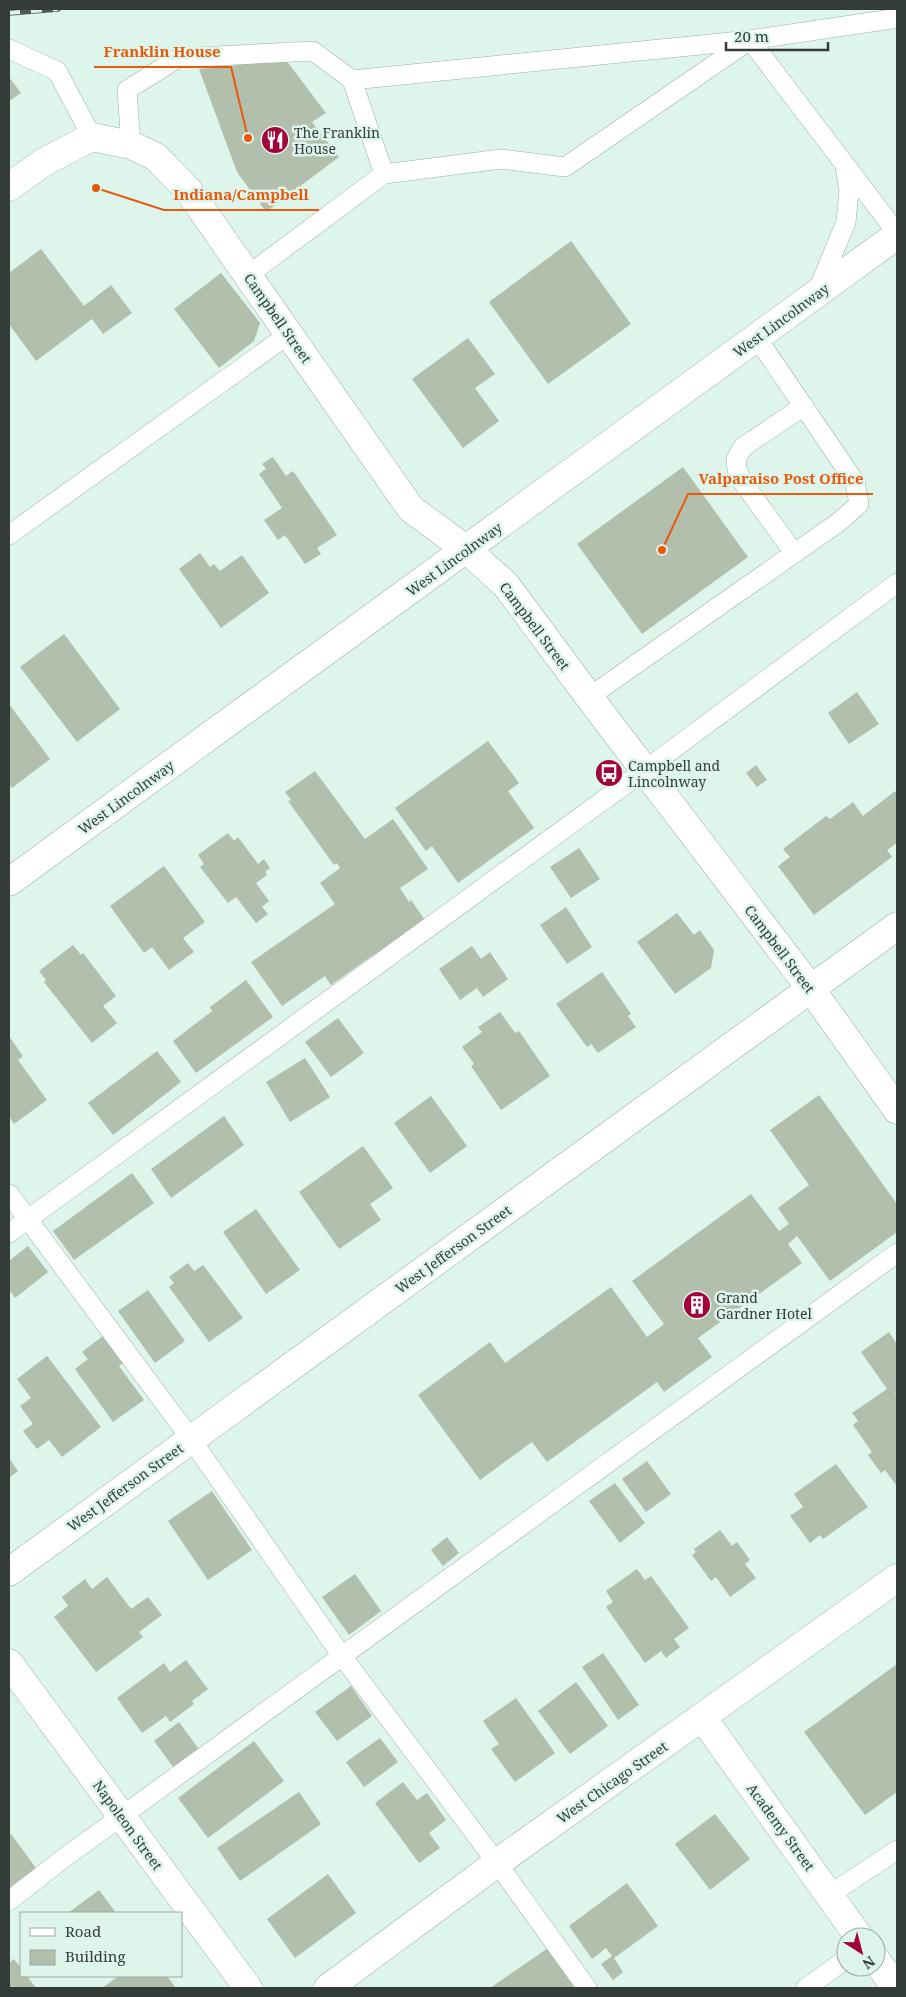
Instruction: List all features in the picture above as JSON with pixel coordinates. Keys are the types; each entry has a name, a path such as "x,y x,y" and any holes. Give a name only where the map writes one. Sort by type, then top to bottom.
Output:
{"street":[{"name":"Campbell Street","path":"92,137 131,145 156,157 188,190 411,509 467,550 506,585 811,989 897,1110"},
{"path":"9,187 44,162 92,137"},
{"name":"West Lincolnway","path":"9,882 467,550 897,234"},
{"name":"West Jefferson Street","path":"9,1572 897,926"},
{"name":"West Chicago Street","path":"328,1988 497,1863 897,1578"},
{"name":"Napoleon Street","path":"9,1663 248,1988"},
{"name":"Academy Street","path":"702,1717 853,1927"},
{"path":"886,1974 896,1988"}],"lane":[{"path":"352,80 750,40 892,19"},
{"path":"750,40 897,234"},
{"path":"248,274 384,174 501,160 565,167 750,40"},
{"path":"9,50 57,70 92,137"},
{"path":"131,145 127,90 178,58 313,51 352,80 384,174"},
{"path":"817,294 846,222 849,191 845,164"},
{"path":"9,535 289,334"},
{"path":"589,697 839,522 859,504 855,482 757,338"},
{"path":"794,553 742,481 737,469 736,459 743,447 804,406"},
{"path":"9,1234 645,770 897,583"},
{"path":"9,1194 191,1439 342,1656 497,1863 587,1988"},
{"path":"9,1901 122,1816 897,1253"},
{"path":"830,1895 897,1850"},
{"path":"806,1988 836,1966"}],"building":[{"name":"The Franklin House","path":"286,60 326,113 312,122 339,157 266,212 237,172 199,69"},
{"path":"9,77 21,93 9,101"},
{"path":"571,241 631,324 548,384 489,302"},
{"path":"41,249 84,306 111,285 132,313 103,334 92,319 36,361 9,324 9,273"},
{"path":"221,273 260,323 254,341 219,368 174,309"},
{"path":"468,338 495,374 475,388 499,421 463,448 412,379"},
{"path":"273,457 286,476 293,471 337,535 317,548 321,554 305,564 285,535 278,540 264,520 282,508 259,474 266,469 262,464"},
{"path":"683,467 748,557 642,634 577,544"},
{"path":"200,553 210,567 214,564 220,571 242,555 269,593 221,628 179,569"},
{"path":"64,634 120,709 77,742 20,667"},
{"path":"857,692 879,724 849,744 828,713"},
{"path":"9,704 50,759 12,788 9,784"},
{"path":"488,741 519,783 508,791 534,828 458,883 432,846 426,851 395,808"},
{"path":"756,765 767,780 757,787 746,773"},
{"path":"315,771 365,839 393,819 428,869 400,888 427,923 376,958 373,955 331,985 325,976 282,1006 251,962 335,904 320,883 340,868 337,863 334,865 288,801 291,800 285,792"},
{"path":"895,791 897,795 897,843 887,850 892,857 814,915 778,866 790,857 783,849 826,816 830,819 853,802 863,816"},
{"path":"228,833 234,841 238,837 258,864 264,859 270,868 265,872 267,875 256,883 269,901 262,907 268,914 256,923 236,897 228,903 200,867 204,864 198,855"},
{"path":"579,848 600,879 571,898 550,867"},
{"path":"164,866 205,922 183,938 194,952 169,970 152,947 144,953 110,906"},
{"path":"566,907 592,947 567,964 540,925"},
{"path":"677,913 694,935 700,930 714,950 711,968 675,994 637,942"},
{"path":"73,945 81,955 83,953 116,996 103,1006 117,1023 92,1043 44,982 46,980 39,971"},
{"path":"472,946 481,959 490,952 508,979 483,997 477,988 460,1000 439,969"},
{"path":"602,972 631,1014 628,1016 636,1027 598,1053 591,1044 587,1047 556,1004"},
{"path":"246,980 273,1017 196,1073 173,1041 212,1011 210,1007"},
{"path":"500,1012 515,1033 519,1031 550,1076 501,1110 471,1066 474,1064 462,1047 482,1032 478,1027"},
{"path":"338,1018 364,1053 331,1077 305,1042"},
{"path":"9,1036 23,1056 18,1060 47,1100 14,1124 9,1116"},
{"path":"157,1051 181,1082 113,1135 88,1103"},
{"path":"305,1058 330,1097 290,1122 266,1082"},
{"name":"Grand Gardner Hotel","path":"819,1095 897,1204 897,1232 830,1281 797,1236 788,1244 802,1263 698,1338 712,1357 664,1392 657,1382 547,1462 532,1442 480,1480 418,1395 490,1342 505,1363 611,1287 647,1337 664,1324 632,1281 751,1194 779,1231 789,1224 778,1208 809,1185 770,1130"},
{"path":"431,1096 467,1146 430,1173 394,1123"},
{"path":"224,1116 244,1145 171,1198 151,1169"},
{"path":"363,1146 393,1188 370,1204 381,1220 339,1249 299,1192"},
{"path":"132,1173 154,1203 74,1260 53,1231"},
{"path":"256,1209 300,1270 266,1294 223,1232"},
{"path":"28,1246 48,1272 15,1298 9,1289 9,1261"},
{"path":"188,1263 194,1271 203,1265 243,1318 209,1342 169,1287 174,1283 169,1277"},
{"path":"148,1290 185,1341 155,1363 118,1311"},
{"path":"889,1332 897,1344 897,1392 895,1394 897,1397 896,1485 885,1470 881,1473 868,1455 872,1452 853,1425 858,1421 852,1413 887,1389 861,1352"},
{"path":"103,1336 123,1363 119,1366 144,1400 113,1422 75,1369 88,1359 82,1352"},
{"path":"47,1356 101,1427 62,1457 49,1440 37,1449 23,1431 33,1424 20,1406 31,1398 17,1379"},
{"path":"9,1458 18,1471 9,1478"},
{"path":"647,1461 671,1494 646,1512 622,1479"},
{"path":"836,1464 868,1507 823,1539 820,1535 810,1543 790,1516 803,1507 794,1494"},
{"path":"615,1483 645,1523 620,1543 589,1501"},
{"path":"212,1491 252,1550 208,1580 168,1521"},
{"path":"720,1530 732,1546 737,1542 750,1560 745,1564 756,1578 730,1597 716,1577 711,1581 692,1555 696,1552 694,1549"},
{"path":"447,1537 459,1553 443,1566 431,1550"},
{"path":"637,1569 645,1580 651,1576 689,1628 674,1639 680,1647 666,1658 661,1651 645,1663 606,1607 613,1602 606,1591"},
{"path":"355,1574 381,1611 349,1635 322,1597"},
{"path":"107,1577 131,1609 148,1597 162,1615 139,1632 143,1637 96,1672 54,1617 68,1606 62,1597 85,1579 92,1589"},
{"path":"603,1653 639,1705 618,1720 582,1667"},
{"path":"186,1660 208,1689 192,1701 194,1704 170,1722 166,1716 142,1733 117,1698 164,1663 170,1672"},
{"path":"897,1664 897,1792 865,1815 804,1732"},
{"path":"576,1682 608,1726 570,1754 538,1711"},
{"path":"351,1686 372,1716 337,1741 315,1712"},
{"path":"516,1698 555,1753 515,1782 491,1749 499,1744 483,1721"},
{"path":"179,1722 201,1752 176,1771 154,1741"},
{"path":"380,1738 398,1762 364,1787 346,1762"},
{"path":"254,1741 284,1781 208,1838 178,1798"},
{"path":"403,1782 417,1800 427,1793 446,1820 429,1833 440,1848 419,1863 375,1803"},
{"path":"299,1792 321,1824 240,1881 217,1848"},
{"path":"715,1814 750,1859 710,1890 675,1844"},
{"path":"11,1834 36,1868 9,1888 9,1836"},
{"path":"328,1874 356,1913 295,1958 267,1919"},
{"path":"627,1883 658,1926 614,1958 623,1972 613,1980 601,1964 612,1956 606,1948 592,1959 569,1926"},
{"path":"99,1890 115,1912 69,1912"},
{"path":"551,1946 580,1988 490,1988"},
{"path":"14,1959 20,1967 20,1977 28,1977 36,1988 9,1988 9,1963"},
{"path":"118,1977 168,1977 176,1988 102,1988"}],"railway":[{"path":"9,13 58,9"}],"place":[{"name":"Franklin House","path":"248,138"},
{"name":"The Franklin House","path":"275,140"},
{"name":"Indiana/Campbell","path":"96,188"},
{"name":"Valparaiso Post Office","path":"662,550"},
{"name":"Campbell and Lincolnway","path":"609,773"},
{"name":"Grand Gardner Hotel","path":"697,1305"}]}
